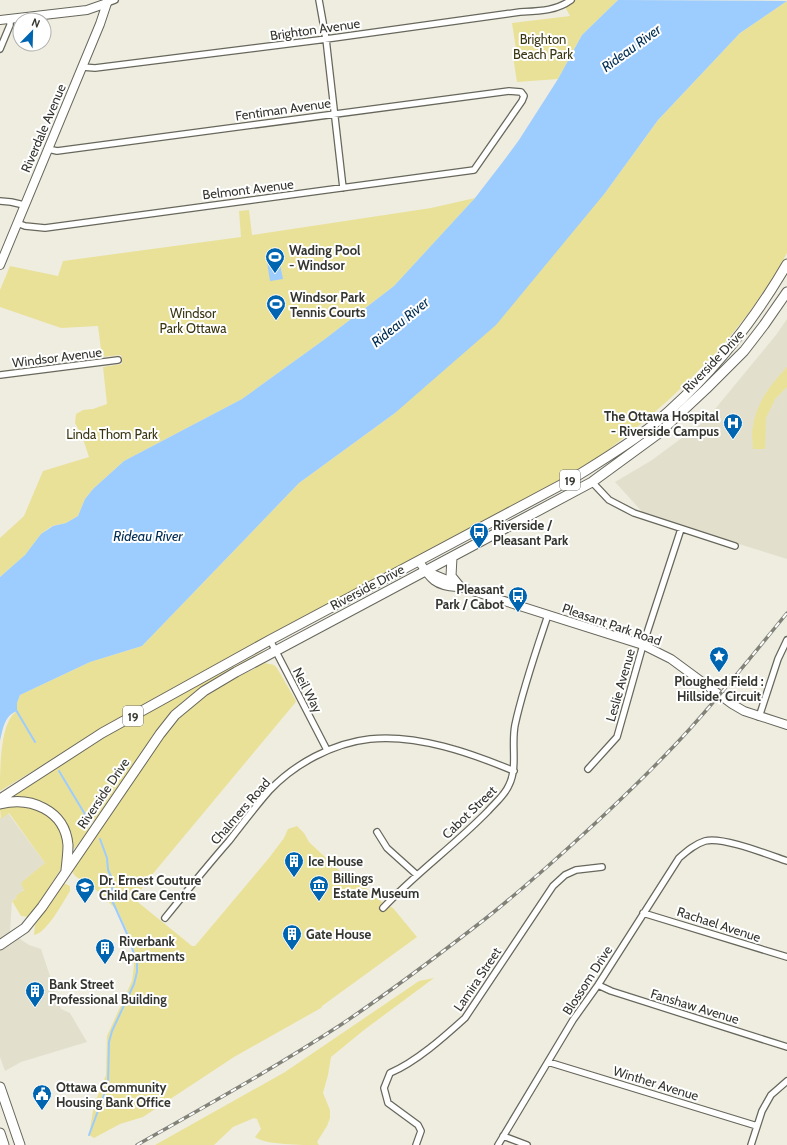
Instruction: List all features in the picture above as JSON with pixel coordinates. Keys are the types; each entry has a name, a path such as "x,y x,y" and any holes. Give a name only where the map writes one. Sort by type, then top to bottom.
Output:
{"main road":[{"name":"Riverside Drive","path":"0,799 102,734 270,640 419,562 572,479 609,456 653,424 696,384 726,351 772,288 787,264"},
{"name":"Riverside Drive","path":"0,945 25,928 42,907 160,734 175,715 204,691 236,672 592,482 660,433 706,389 744,351 787,292"},
{"path":"452,557 451,576 460,587"},
{"path":"0,804 10,801 35,804 54,815 64,830 68,844 66,871"},
{"path":"0,1087 20,1145"},
{"path":"0,1132 4,1145"}],"street":[{"path":"319,0 326,39 343,188"},
{"name":"Brighton Avenue","path":"82,67 95,68 326,39 520,12 550,10 564,5 571,0"},
{"path":"0,20 87,10 110,1"},
{"name":"Riverdale Avenue","path":"0,265 110,1"},
{"path":"0,48 10,25 10,18"},
{"name":"Fentiman Avenue","path":"48,149 56,151 334,113 509,91 521,92 524,96 522,100 479,164"},
{"name":"Belmont Avenue","path":"17,223 25,226 45,228 461,173 474,170 479,164"},
{"path":"0,201 11,202 24,206"},
{"name":"Windsor Avenue","path":"0,375 118,360"},
{"path":"592,482 609,500 634,513 735,546"},
{"name":"Leslie Avenue","path":"588,769 617,737 643,645 681,529"},
{"path":"419,562 425,571"},
{"name":"Pleasant Park Road","path":"425,571 460,587 643,645 660,652 744,711 787,725"},
{"name":"Cabot Street","path":"383,908 417,875 477,822 504,794 509,786 514,771 515,727 527,679 548,615"},
{"name":"Neil Way","path":"270,640 327,750"},
{"path":"759,717 778,659 787,640"},
{"name":"Chalmers Road","path":"165,918 270,790 300,765 327,750 353,742 390,738 434,744 514,771"},
{"path":"378,832 387,848 417,875"},
{"name":"Blossom Drive","path":"498,1145 574,1020 679,858 692,847 707,840 724,841 787,861"},
{"name":"Lamira Street","path":"416,1145 421,1131 418,1124 388,1103 384,1088 390,1073 403,1067 452,1031 465,1018 553,886 565,875 576,870 602,867"},
{"name":"Rachael Avenue","path":"644,913 787,958"},
{"name":"Fanshaw Avenue","path":"598,985 611,991 787,1047"},
{"name":"Winther Avenue","path":"548,1062 757,1126"},
{"path":"751,1145 762,1110 771,1095 787,1081"},
{"path":"503,1136 527,1145"}],"shaded area":[{"name":"The Ottawa Hospital - Riverside Campus","path":"787,319 787,559 645,515 615,482 652,460 706,420 776,335"},
{"path":"8,813 45,863 17,898 12,901 10,932 29,945 41,949 61,1009 70,1013 87,1042 21,1062 5,1071 0,1057 0,817 1,818"}],"green space":[{"name":"Brighton Beach Park","path":"571,0 618,0 582,35 558,79 517,82 512,50 516,49 512,23 570,16 564,5"},
{"path":"787,1 787,253 751,310 706,363 657,410 604,453 586,465 177,686 0,791 1,759 4,735 11,716 17,711 17,703 20,695 90,662 142,646 299,483 395,413 605,193 658,120 740,33"},
{"name":"Windsor Park Ottawa","path":"475,198 394,286 325,339 242,399 124,461 93,489 85,499 78,516 66,523 52,526 41,534 25,555 0,577 0,538 24,516 43,471 89,457 82,436 75,423 76,414 83,410 93,409 107,404 103,367 122,364 121,355 102,357 98,326 61,328 0,307 0,290 10,266 58,276 63,261 241,237 239,211 249,210 252,235 431,208"},
{"path":"787,367 787,387 775,399 766,418 765,449 753,449 752,429 757,410 765,394"},
{"path":"263,651 208,683 182,702 167,718 148,743 94,822 91,819 86,825 90,829 74,849 72,849 69,834 56,813 5,800 139,716"},
{"name":"Billings Estate Museum","path":"265,663 274,665 277,668 296,701 295,703 151,876 134,899 192,946 195,946 269,858 284,838 288,829 297,826 304,833 309,842 345,876 349,873 382,902 393,908 417,937 321,1008 234,1057 143,1117 120,1124 94,1138 89,1135 94,1105 106,1075 107,1036 132,981 134,966 133,944 118,911 95,889 75,876 72,871 161,738 180,717 206,695 217,688"},
{"path":"17,804 39,808 56,823 65,847 62,867 43,898 29,917 21,916 12,901 24,890 21,884 22,882 45,863 9,813 1,819 0,808"},
{"path":"64,883 70,886 70,891 49,923 39,933 34,935 35,925"},
{"path":"434,978 364,1030 331,1057 323,1093 330,1110 330,1118 317,1142 319,1145 285,1144 260,1140 255,1137 261,1129 257,1119 254,1118 233,1127 214,1145 155,1145 285,1072 419,981"}],"water":[{"name":"Rideau River","path":"618,0 787,1 740,33 658,120 605,193 496,325 395,413 299,483 142,646 90,662 20,695 17,703 17,711 9,716 3,728 0,741 0,577 25,555 41,534 53,526 66,523 78,516 85,499 93,489 124,461 242,399 325,339 394,286 475,198 519,140 558,79 582,35"},
{"name":"Wading Pool - Windsor","path":"279,260 283,279 270,281 267,262"}],"waterway":[{"path":"16,710 35,742"},
{"path":"59,771 89,821"},
{"path":"89,1135 108,1084 109,1042 112,1031 134,984 137,972 137,963 128,936 111,898 113,881 108,870 107,858 100,839"}],"railway":[{"path":"137,1145 266,1071 342,1024 426,964 485,919 548,866 659,762 718,697 787,613"}],"place":[{"name":"Wading Pool - Windsor","path":"275,274"},
{"name":"Windsor Park Tennis Courts","path":"276,321"},
{"name":"The Ottawa Hospital - Riverside Campus","path":"733,440"},
{"name":"Riverside / Pleasant Park","path":"479,549"},
{"name":"Pleasant Park / Cabot","path":"518,613"},
{"name":"Ploughed Field : Hillside, Circuit","path":"719,673"},
{"name":"Ice House","path":"294,878"},
{"name":"Billings Estate Museum","path":"319,902"},
{"name":"Dr. Ernest Couture Child Care Centre","path":"85,904"},
{"name":"Gate House","path":"292,951"},
{"name":"Riverbank Apartments","path":"105,965"},
{"name":"Bank Street Professional Building","path":"35,1008"},
{"name":"Ottawa Community Housing Bank Office","path":"42,1111"}],"park label":[{"name":"Linda Thom Park","path":"112,434"}]}
